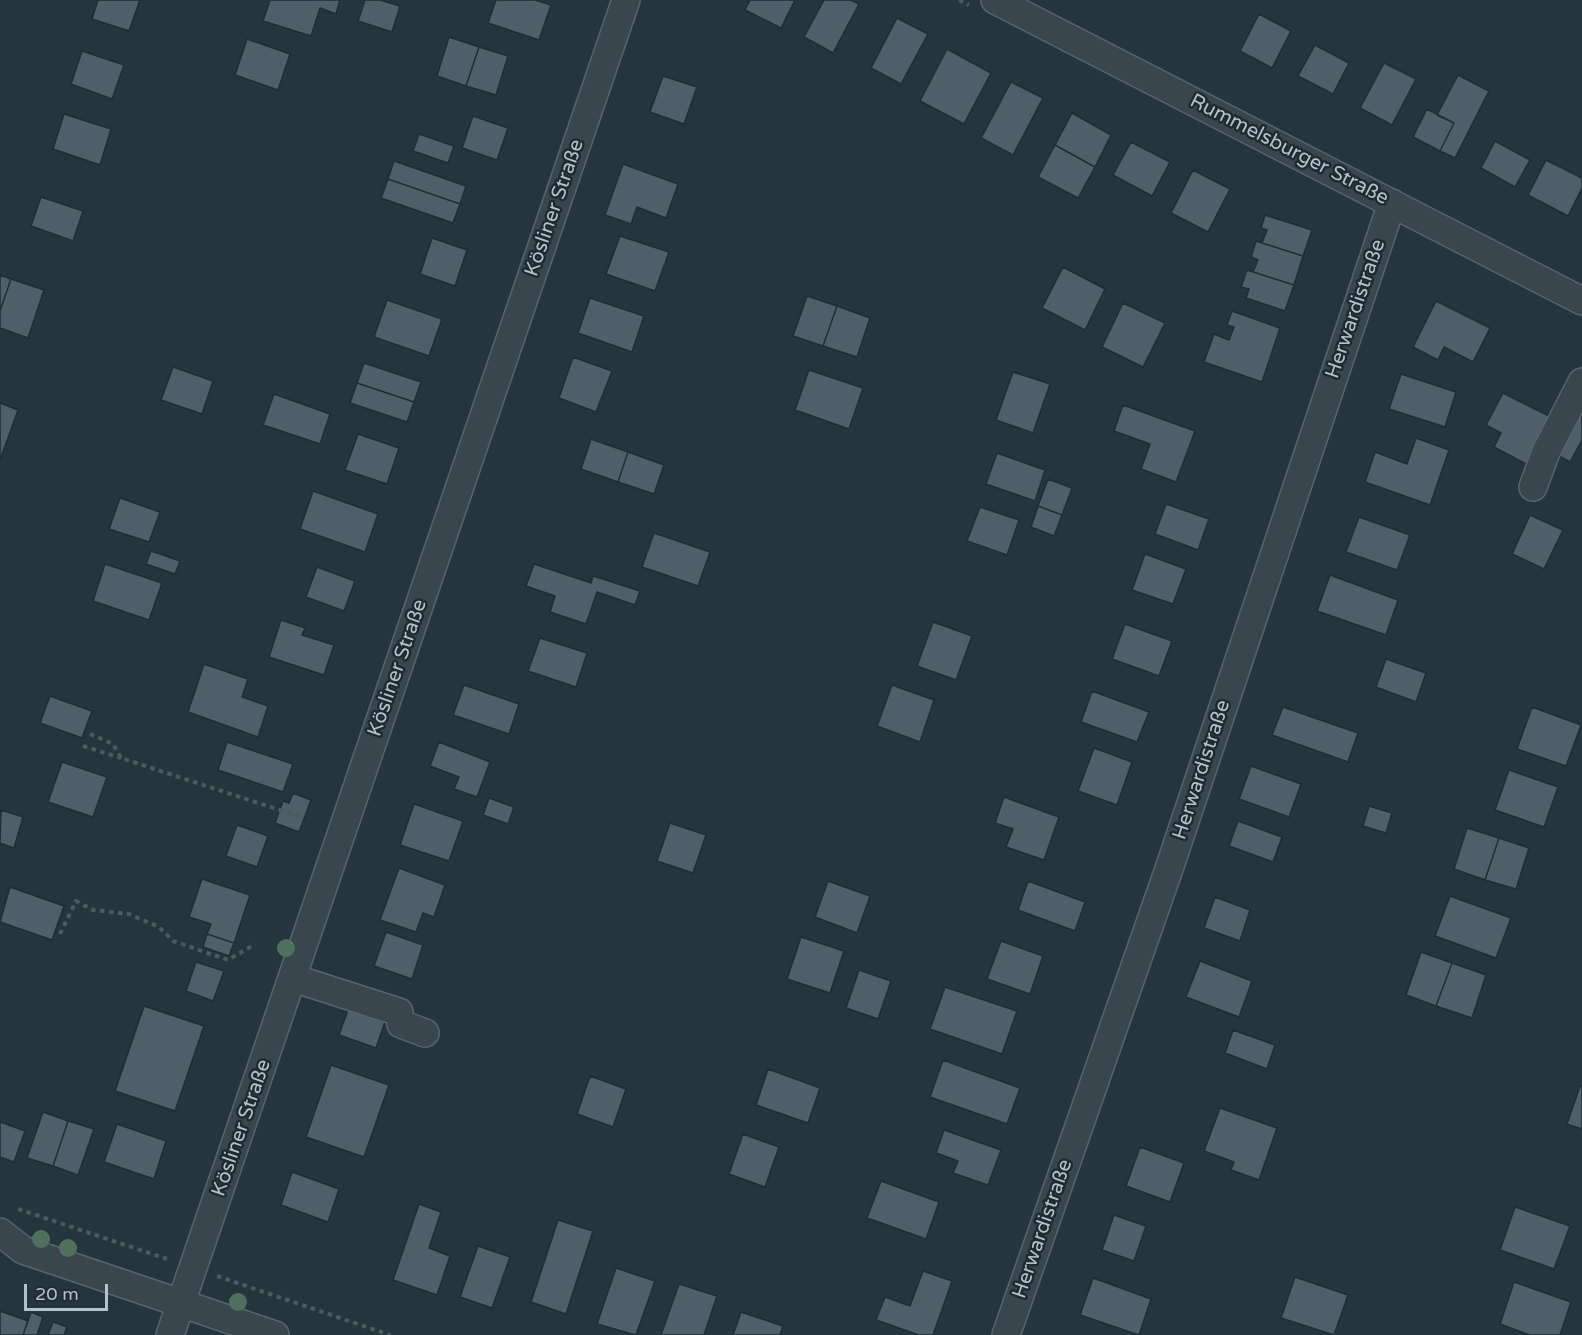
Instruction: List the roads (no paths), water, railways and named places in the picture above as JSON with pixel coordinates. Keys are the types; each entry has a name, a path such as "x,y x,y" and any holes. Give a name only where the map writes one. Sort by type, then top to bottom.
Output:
{"street":[{"name":"Kösliner Straße","path":"170,1335 626,0"},
{"name":"Rummelsburger Straße","path":"995,0 1031,8 1392,203 1582,301"},
{"name":"Herwardistraße","path":"1006,1335 1170,866 1392,203"},
{"path":"1533,487 1546,452 1582,382"},
{"path":"293,978 399,1012 401,1024 425,1033"},
{"path":"0,1232 23,1250 275,1335"}]}
